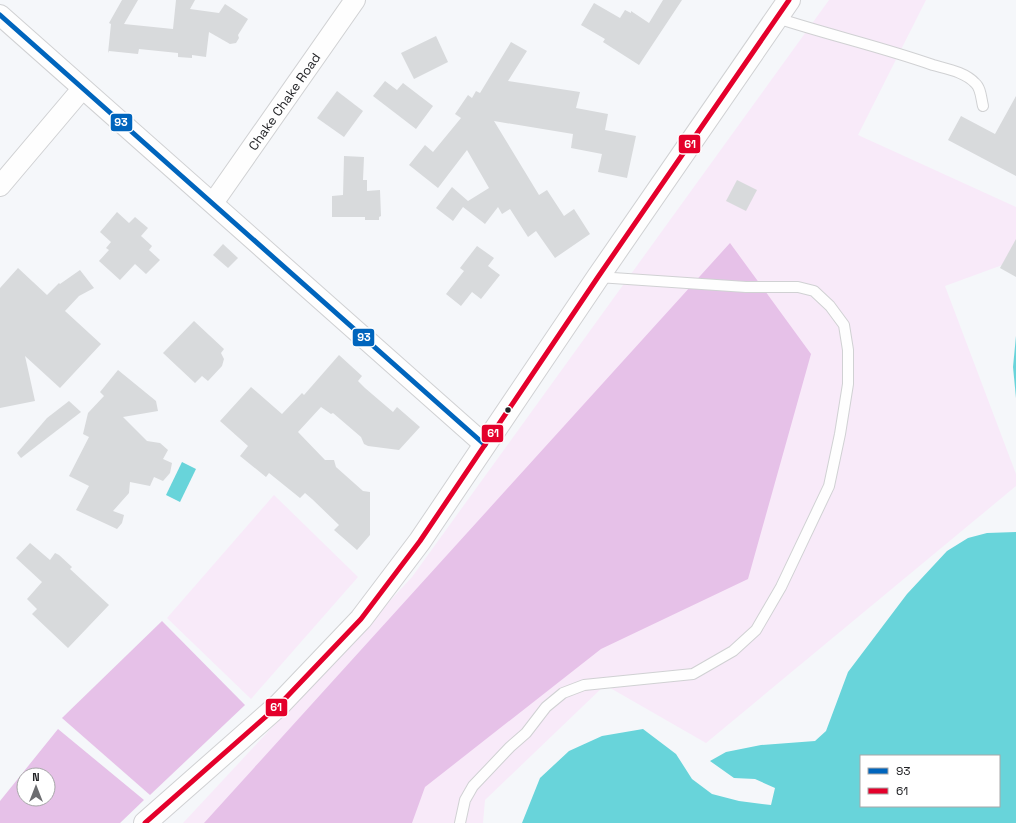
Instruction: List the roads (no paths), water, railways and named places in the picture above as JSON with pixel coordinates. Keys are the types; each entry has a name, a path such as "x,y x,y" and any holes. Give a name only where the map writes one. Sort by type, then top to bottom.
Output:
{"street":[{"name":"Chake Chake Road","path":"213,204 355,0"},
{"path":"145,823 279,705 361,619 420,541 598,276 789,0"},
{"path":"0,15 485,446"},
{"path":"0,186 82,89"}],"lane":[{"path":"777,18 825,33 893,51 962,74 976,83 980,90 983,106"},
{"path":"460,823 465,800 473,786 510,747 526,733 546,706 563,693 584,685 692,674 733,651 756,630 782,587 829,486 840,434 848,384 848,350 844,325 830,306 814,291 798,287 746,287 598,276"}],"water":[{"path":"1016,336 1016,398 1013,367"},
{"path":"182,462 196,469 180,502 166,495"},
{"path":"1016,532 1016,823 522,823 540,778 569,751 602,736 643,729 676,754 692,779 712,794 739,801 771,805 775,788 755,779 734,778 710,761 726,752 761,745 815,741 826,731 848,672 907,594 947,551 968,538 987,533"}]}
